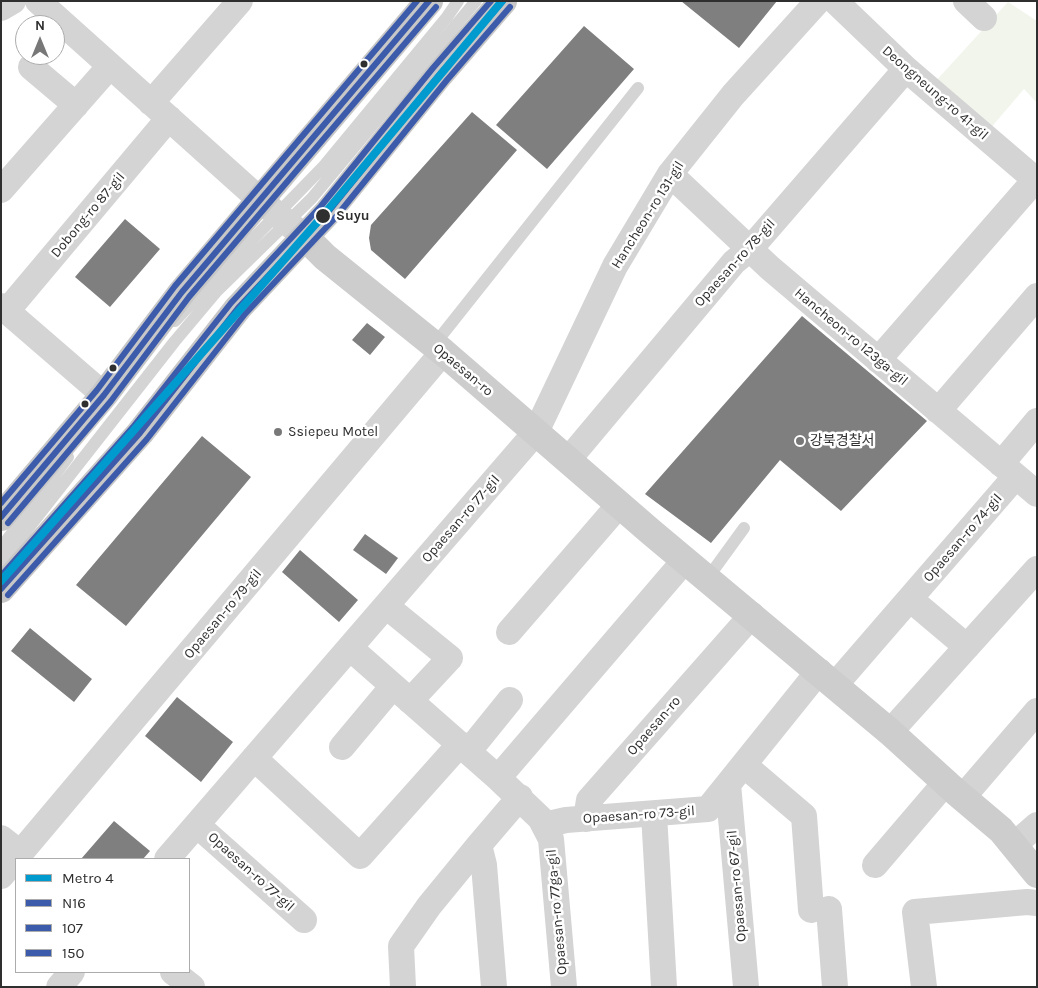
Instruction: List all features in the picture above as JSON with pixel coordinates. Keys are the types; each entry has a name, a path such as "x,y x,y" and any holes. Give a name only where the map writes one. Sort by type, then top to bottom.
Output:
{"main road":[{"path":"1,589 140,434 238,308 282,218 429,1"},
{"path":"1,517 104,395 182,292 282,218 440,74 503,1"}],"street":[{"path":"1,8 13,1"},
{"path":"38,1 282,218"},
{"name":"Dobong-ro 87-gil","path":"4,308 160,111 240,1"},
{"name":"Hancheon-ro 131-gil","path":"536,432 615,266 670,174 732,96 818,1"},
{"name":"Deongneung-ro 41-gil","path":"835,1 906,69 1036,181"},
{"path":"1,190 110,66"},
{"path":"31,67 76,104"},
{"name":"Opaesan-ro 78-gil","path":"568,460 734,262 750,249 906,69"},
{"name":"Hancheon-ro 123ga-gil","path":"670,174 750,249 1037,494"},
{"path":"878,360 1036,181"},
{"name":"Opaesan-ro","path":"282,218 325,257 439,349 619,505 890,732 1001,830 1037,874"},
{"path":"938,411 1037,296"},
{"path":"4,308 104,395"},
{"name":"Opaesan-ro 79-gil","path":"1,876 11,845 439,349"},
{"name":"Opaesan-ro 74-gil","path":"827,678 910,599 1008,470 1037,422"},
{"name":"Opaesan-ro 77-gil","path":"169,858 536,432"},
{"path":"509,632 619,505"},
{"path":"498,778 685,560"},
{"path":"890,732 1037,569"},
{"path":"910,599 967,647"},
{"path":"342,747 402,694 450,658 386,606"},
{"name":"Opaesan-ro","path":"586,819 589,800 752,616"},
{"name":"Opaesan-ro 77ga-gil","path":"350,648 520,797 540,818 551,839 564,987"},
{"name":"Opaesan-ro 73-gil","path":"544,825 566,820 708,809 736,775 827,678"},
{"path":"254,758 360,856 510,700"},
{"path":"875,865 1037,711"},
{"path":"736,775 804,816 835,987"},
{"name":"Opaesan-ro 67-gil","path":"736,775 746,987"},
{"path":"402,987 401,946 429,906 520,797"},
{"path":"654,814 664,987"},
{"name":"Opaesan-ro 77-gil","path":"197,825 304,920"},
{"path":"1014,845 1037,825"},
{"path":"479,845 484,865 494,987"},
{"path":"924,987 915,912 1027,902 1037,903"},
{"path":"59,987 71,973"},
{"path":"174,973 192,987"}],"lane":[{"path":"1,563 176,341 217,291 282,218 447,17 458,1"},
{"path":"1,548 112,397 154,347 209,284 282,218 312,198 476,1"},
{"path":"439,349 638,88"},
{"path":"707,578 744,528"}],"shaded area":[{"path":"1008,2 1037,21 1037,103 1024,89 989,130 934,83"}],"building":[{"path":"681,1 777,1 739,48"},
{"path":"584,26 634,69 547,169 496,125"},
{"path":"472,112 517,150 405,279 371,250 369,238 371,225"},
{"path":"125,219 160,249 110,307 75,277"},
{"name":"강북경찰서","path":"802,316 927,421 841,511 780,460 711,543 645,494"},
{"path":"367,323 385,337 370,355 352,340"},
{"path":"202,436 251,477 126,626 76,585"},
{"path":"365,534 398,558 386,574 353,550"},
{"path":"300,550 358,600 339,622 282,572"},
{"path":"30,628 92,679 74,702 11,651"},
{"path":"177,697 233,742 201,782 145,736"},
{"path":"114,821 150,851 144,858 82,858"}],"metro line":[{"name":"4","path":"1,581 320,219 502,1"}],"transit line":[{"name":"150","path":"1,503 97,390 175,286 417,1"},
{"name":"N16","path":"1,517 104,395 182,292 429,1"},
{"name":"150","path":"1,576 133,427 231,303 321,206 433,68 491,1"},
{"name":"N16","path":"1,589 140,433 238,308 328,212 440,74 503,1"},
{"name":"107","path":"8,523 111,401 189,297 436,7"},
{"name":"107","path":"8,595 147,439 245,314 335,218 447,80 510,7"}],"place":[{"name":"Suyu","path":"323,216"},
{"name":"Ssiepeu Motel","path":"278,432"},
{"name":"강북경찰서","path":"800,441"}]}
